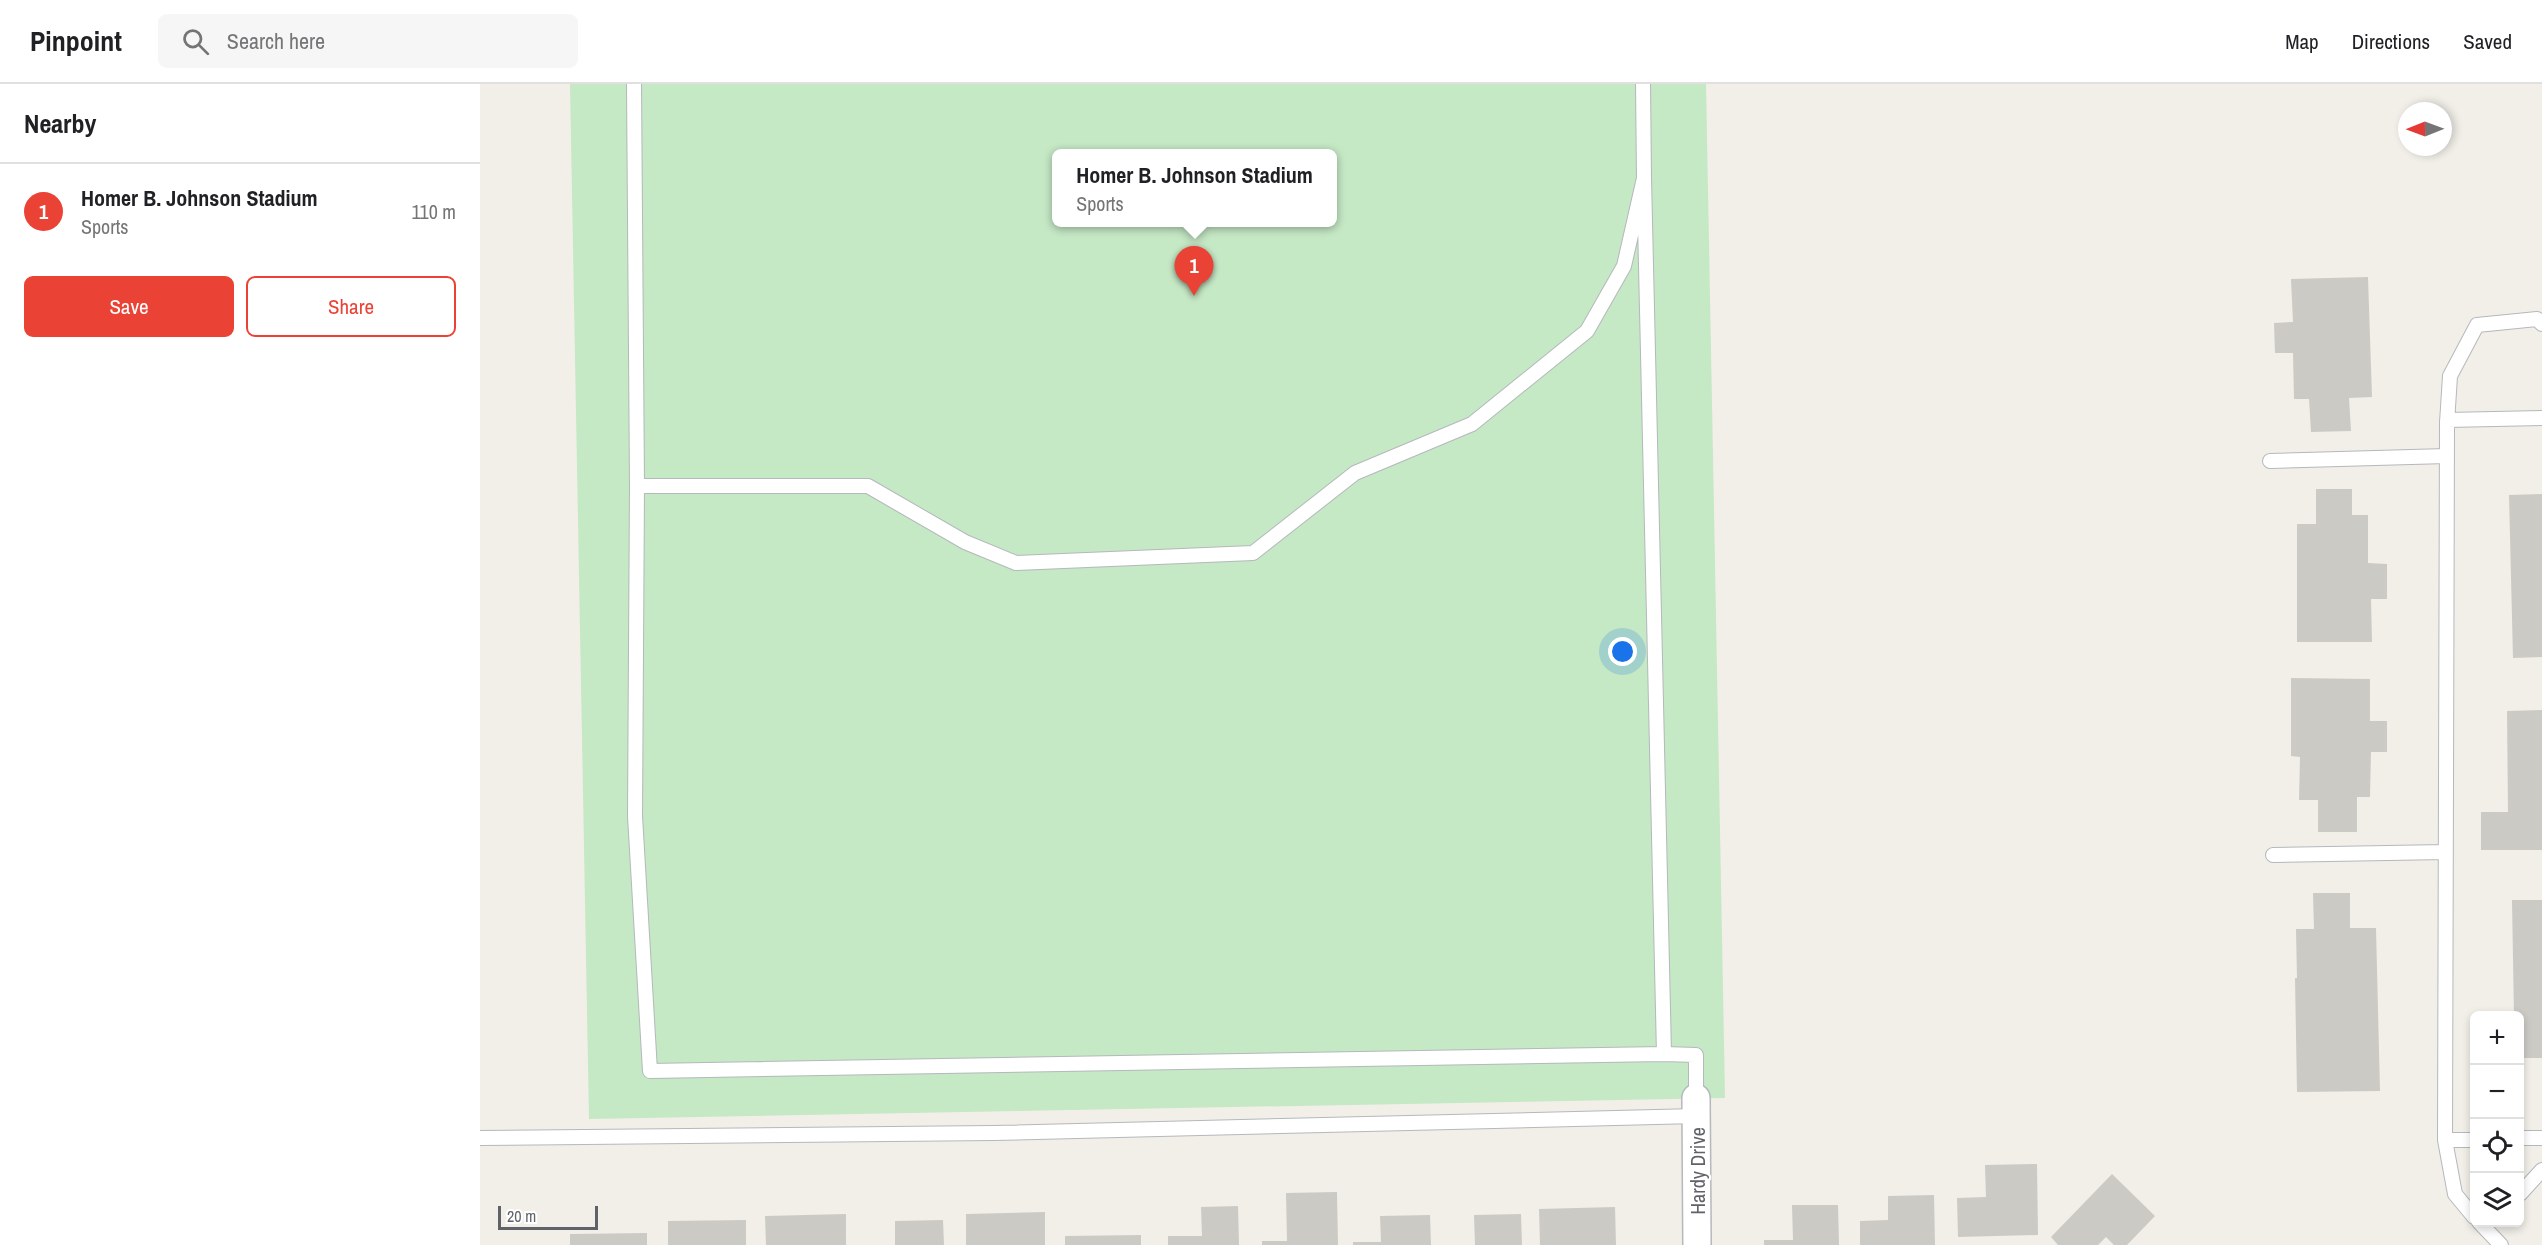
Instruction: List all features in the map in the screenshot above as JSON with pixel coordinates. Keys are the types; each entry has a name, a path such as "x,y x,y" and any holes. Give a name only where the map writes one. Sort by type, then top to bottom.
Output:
{"street":[{"name":"Hardy Drive","path":"1696,1107 1697,1245"}],"lane":[{"path":"480,1138 1005,1133 1696,1107 1696,1055 650,1071 634,816 637,486 634,84"},
{"path":"1643,84 1664,1054"},
{"path":"637,486 868,486 965,543 1016,563 1253,553 1355,473 1472,424 1587,331 1624,266 1644,178"},
{"path":"2470,1211 2455,1194 2445,1140 2447,420 2450,376 2477,325 2537,319 2542,324"},
{"path":"2447,420 2542,418"},
{"path":"2271,461 2447,456"},
{"path":"2273,855 2445,852"},
{"path":"2524,1138 2542,1138"},
{"path":"2445,1140 2470,1140"},
{"path":"2524,1190 2542,1170"},
{"path":"2488,1227 2501,1245"}],"green space":[{"path":"570,84 1706,84 1725,1098 589,1119"}],"building":[{"path":"2368,277 2372,397 2349,398 2351,431 2311,432 2309,399 2294,399 2293,353 2275,353 2274,323 2293,322 2291,279"},
{"path":"2316,489 2352,489 2352,515 2368,515 2368,563 2387,564 2387,599 2371,599 2372,642 2297,642 2297,524 2316,524"},
{"path":"2542,494 2542,657 2513,658 2509,495"},
{"path":"2291,678 2370,679 2370,721 2387,721 2387,752 2371,752 2370,797 2357,797 2357,832 2318,832 2318,800 2299,800 2300,757 2291,756"},
{"path":"2542,710 2542,850 2481,850 2481,812 2508,812 2507,711"},
{"path":"2313,893 2350,893 2350,928 2376,928 2380,1091 2297,1092 2296,929 2314,929"},
{"path":"2512,900 2542,900 2542,1058 2524,1058 2524,1011 2514,1011"},
{"path":"2037,1164 2038,1235 1958,1237 1957,1198 1986,1197 1985,1165"},
{"path":"2112,1174 2155,1216 2127,1245 2114,1245 2106,1237 2098,1245 2058,1245 2051,1237"},
{"path":"1337,1192 1338,1245 1262,1245 1262,1241 1287,1241 1286,1193"},
{"path":"1934,1195 1935,1245 1860,1245 1860,1221 1888,1220 1888,1196"},
{"path":"1792,1205 1838,1205 1839,1245 1764,1245 1764,1240 1793,1240"},
{"path":"1238,1206 1239,1245 1168,1245 1168,1236 1202,1236 1201,1207"},
{"path":"1615,1207 1616,1245 1540,1245 1539,1209"},
{"path":"1045,1212 1045,1245 966,1245 966,1214"},
{"path":"846,1214 846,1245 766,1245 765,1216"},
{"path":"1521,1214 1522,1245 1475,1245 1474,1215"},
{"path":"1430,1215 1431,1245 1353,1245 1353,1242 1381,1242 1380,1216"},
{"path":"746,1220 746,1245 668,1245 668,1221"},
{"path":"943,1220 944,1245 895,1245 895,1221"},
{"path":"647,1233 647,1245 570,1245 570,1234"},
{"path":"1141,1235 1141,1245 1065,1245 1065,1236"}],"place":[{"name":"Homer B. Johnson Stadium","path":"1194,296"}]}
